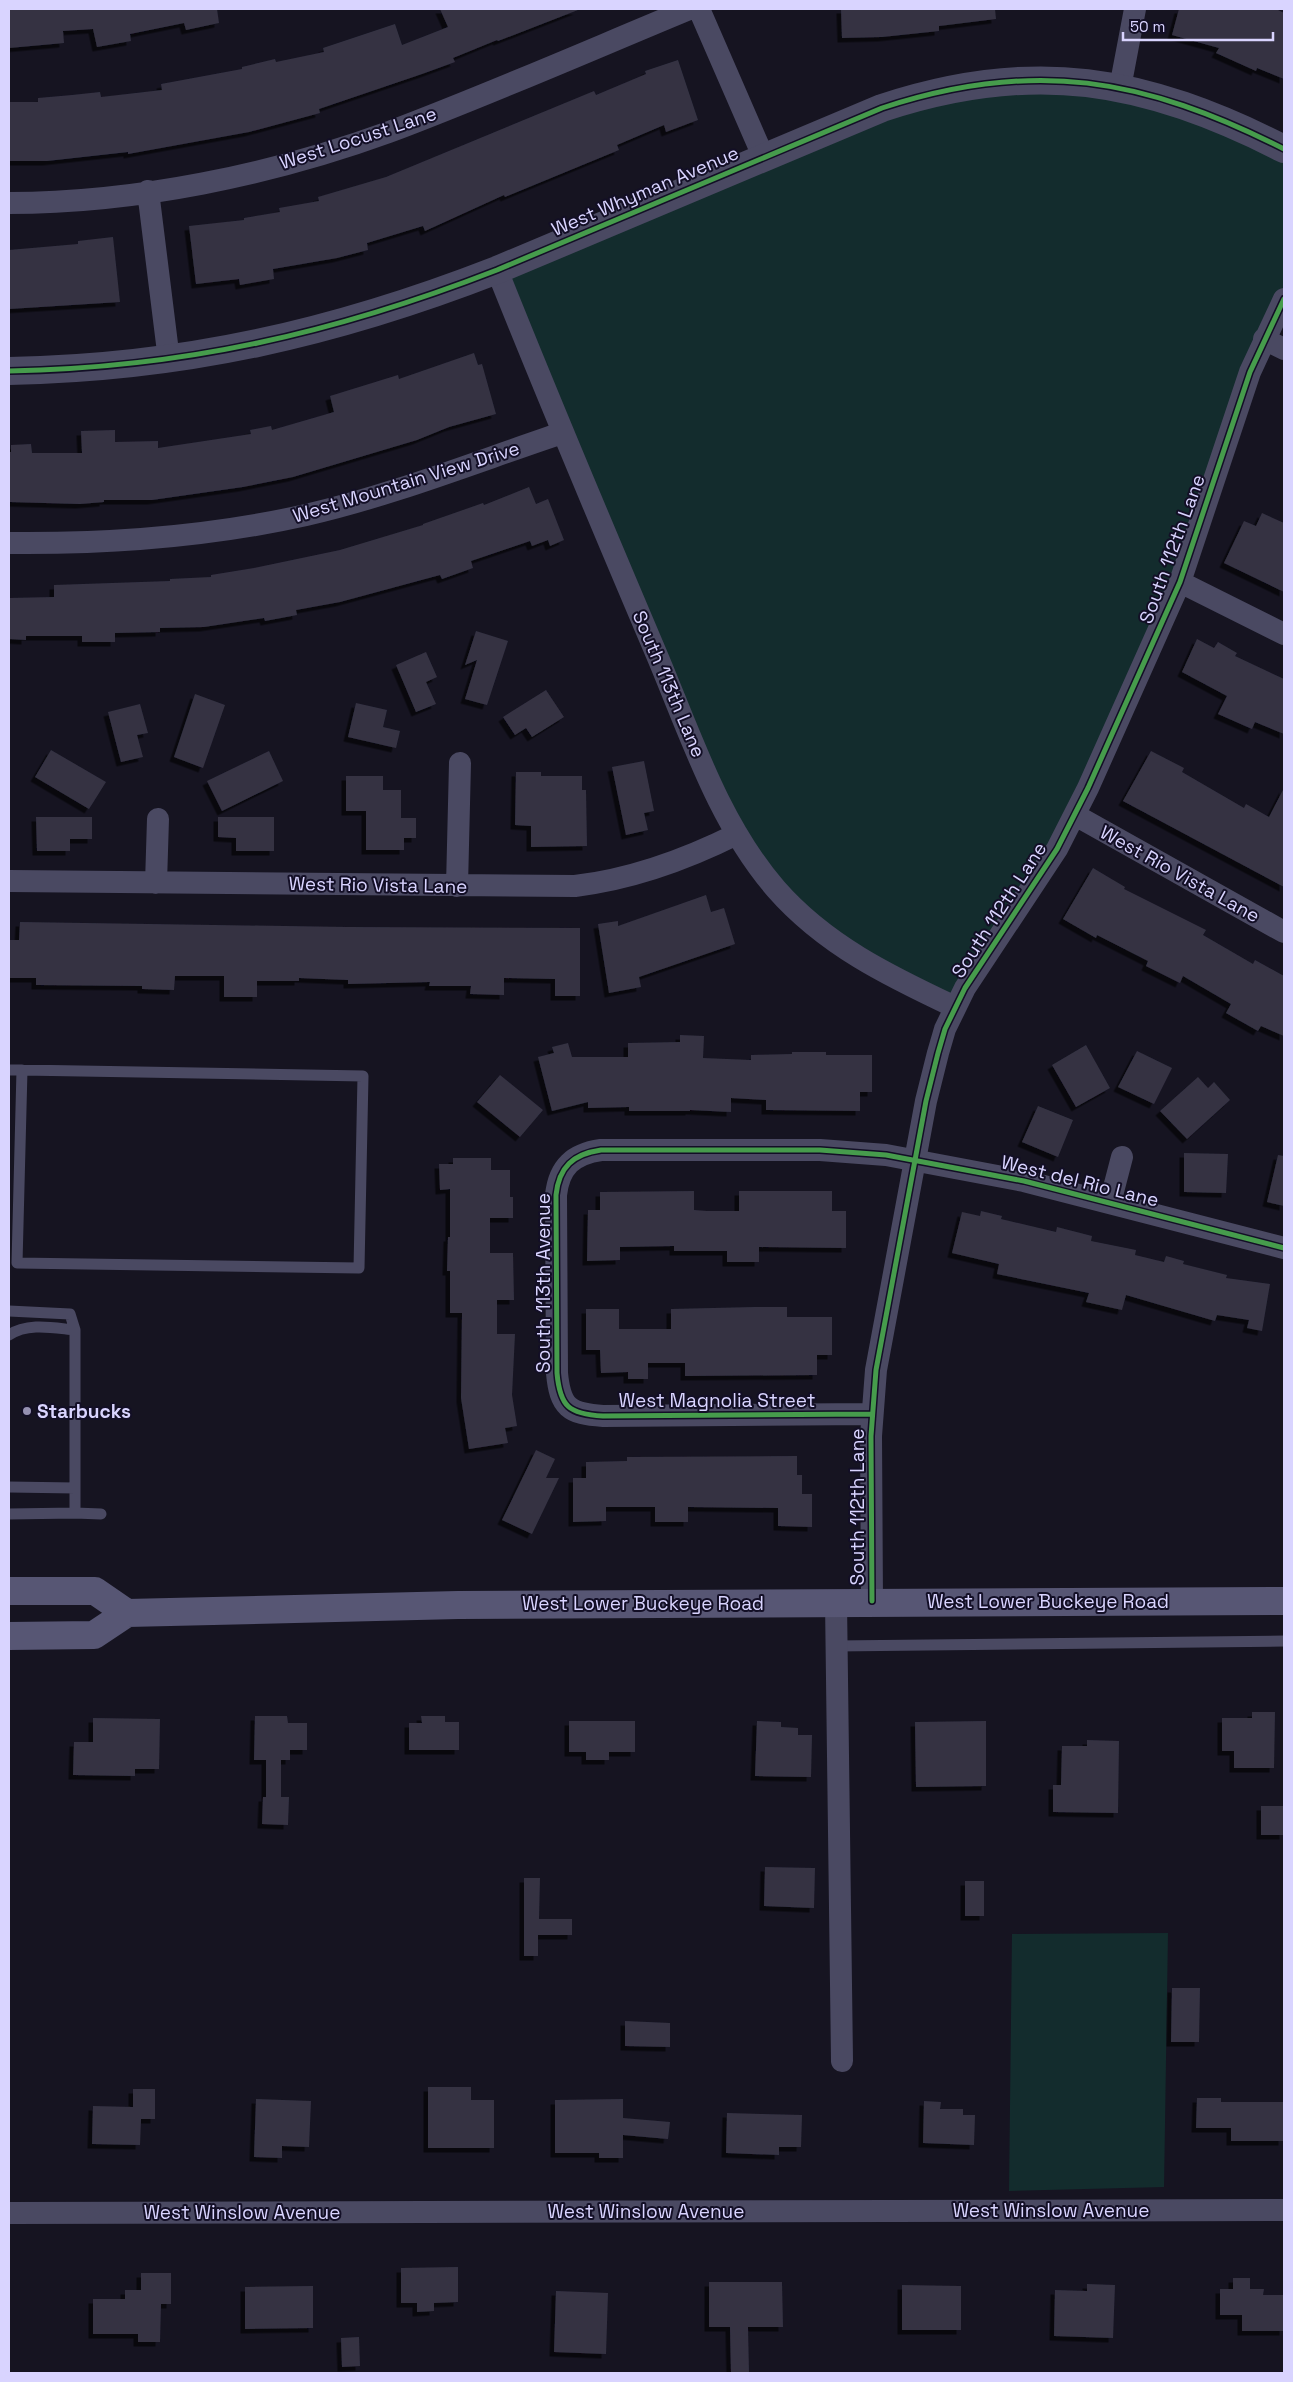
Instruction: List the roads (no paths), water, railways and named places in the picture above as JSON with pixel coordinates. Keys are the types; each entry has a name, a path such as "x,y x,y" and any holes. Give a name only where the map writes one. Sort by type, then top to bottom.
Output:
{"main road":[{"path":"9,1591 95,1591 127,1613 94,1635 9,1636"},
{"name":"West Lower Buckeye Road","path":"127,1613 458,1605 872,1601 1284,1601"}],"street":[{"name":"West Locust Lane","path":"9,203 79,199 148,191 262,170 348,146 425,117 690,9"},
{"path":"699,9 763,156"},
{"path":"1120,88 1135,9"},
{"name":"West Whyman Avenue","path":"9,371 86,368 170,360 280,340 329,328 412,302 497,270 763,156 882,108 912,98 968,85 1056,80 1120,88 1187,105 1218,117 1284,149"},
{"path":"148,191 170,360"},
{"name":"South 113th Lane","path":"497,270 562,433 712,786 737,834 776,889 814,926 854,956 955,1007"},
{"name":"South 112th Lane","path":"872,1601 872,1414 880,1344 931,1077 946,1029 955,1007 978,968 1057,849 1075,815 1180,582 1250,372 1284,299"},
{"path":"1264,339 1284,349"},
{"name":"West Mountain View Drive","path":"9,543 94,542 186,536 270,522 382,494 562,433"},
{"path":"1180,582 1284,634"},
{"path":"457,886 460,763"},
{"name":"West Rio Vista Lane","path":"1075,815 1284,932"},
{"path":"156,883 158,819"},
{"name":"West Rio Vista Lane","path":"9,881 554,887 599,883 671,864 737,834"},
{"name":"West del Rio Lane","path":"568,1162 589,1152 620,1150 842,1151 915,1161 1024,1181 1284,1248"},
{"path":"1110,1202 1122,1157"},
{"name":"South 113th Avenue","path":"565,1406 561,1397 557,1373 556,1194 560,1176 568,1162"},
{"name":"West Magnolia Street","path":"565,1406 575,1412 603,1416 872,1414"},
{"path":"836,1602 842,2061"},
{"name":"West Winslow Avenue","path":"9,2214 1284,2210"}],"lane":[{"path":"9,1070 22,1070 363,1076 358,1268 165,1267 17,1263 22,1070"},
{"path":"9,1311 70,1314 75,1330 75,1513"},
{"path":"9,1335 15,1330 41,1326 75,1330"},
{"path":"9,1487 75,1488"},
{"path":"9,1514 101,1514"},
{"path":"836,1646 1284,1641"}],"place":[{"name":"Starbucks","path":"27,1411"}]}
